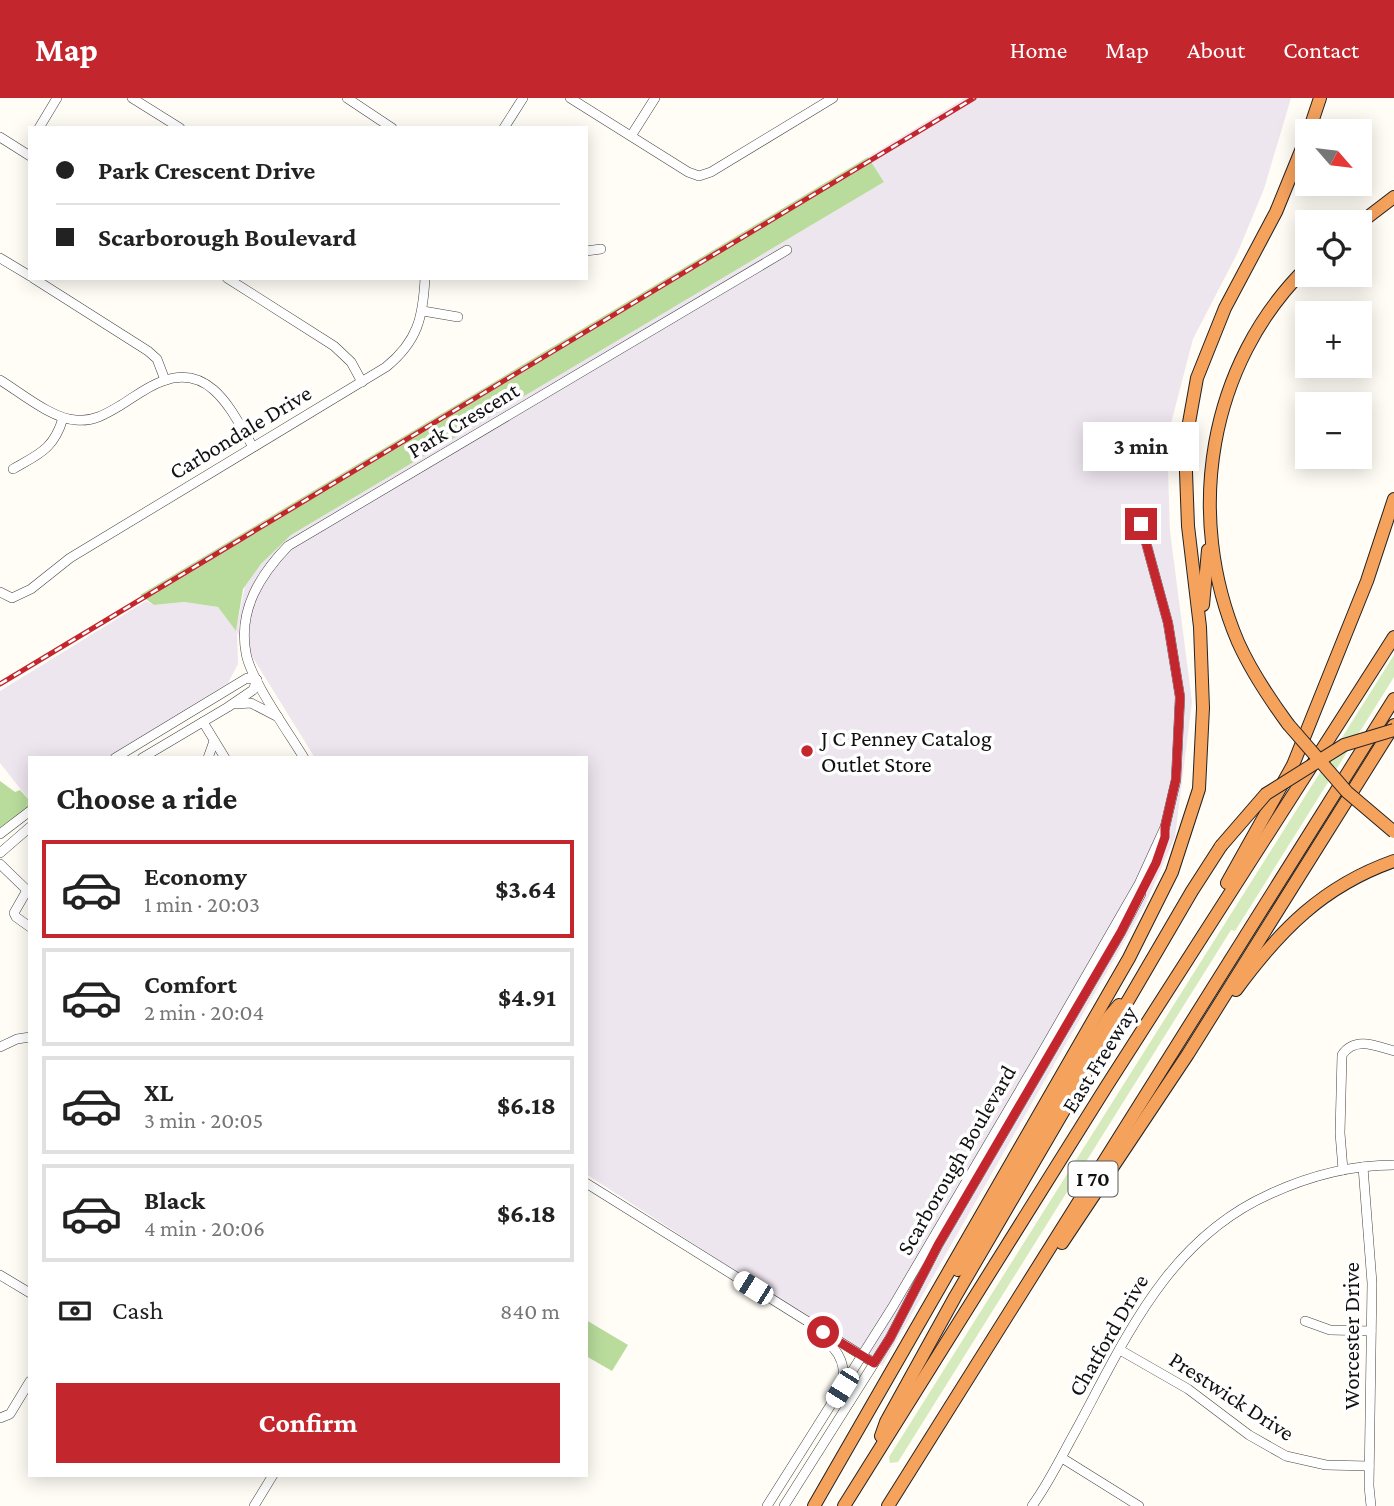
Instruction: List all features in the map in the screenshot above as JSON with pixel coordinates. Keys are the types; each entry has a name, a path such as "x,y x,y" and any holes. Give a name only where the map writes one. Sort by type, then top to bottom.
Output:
{"highway":[{"path":"1313,119 1320,98"},
{"path":"814,1506 1129,958 1172,872 1199,789 1203,708 1200,627 1188,526 1185,445 1197,378 1225,308 1276,212 1295,165"},
{"path":"1372,214 1394,198"},
{"path":"1200,627 1210,525 1211,465 1227,395 1258,329 1295,280"},
{"path":"1179,971 1293,765 1367,581 1394,499"},
{"path":"1210,525 1221,592 1239,643 1262,685 1288,724 1347,792 1394,832"},
{"name":"East Freeway","path":"844,1506 1179,971 1394,637"},
{"name":"I 70","path":"888,1506 1394,699"},
{"path":"962,1390 1188,1055 1394,727"},
{"path":"873,1460 886,1422 955,1297 1192,891 1222,846 1266,793 1344,745 1394,727"},
{"path":"1188,1055 1246,976 1301,914 1352,879 1394,861"},
{"path":"875,1399 990,1219 1108,1018 1140,981"}],"street":[{"path":"40,126 57,98"},
{"path":"132,98 177,126"},
{"path":"346,98 389,126"},
{"path":"505,126 523,98"},
{"path":"570,98 688,172 699,176 711,172 833,98"},
{"path":"631,136 655,98"},
{"path":"0,138 27,154"},
{"path":"588,251 600,249"},
{"name":"Park Crescent","path":"303,756 257,680 246,654 248,605 269,565 288,546 787,250"},
{"path":"0,258 28,275"},
{"path":"36,280 148,351 157,359 165,380"},
{"path":"230,280 334,346 351,362 362,382"},
{"name":"Carbondale Drive","path":"0,592 12,598 31,589 70,558 386,367 403,351 417,328 423,311 425,280"},
{"path":"423,311 458,317"},
{"path":"0,380 64,418 82,421 101,416 165,380 188,379 211,387 224,400 253,447"},
{"path":"13,470 50,446 64,418"},
{"name":"Scarborough Boulevard","path":"767,1506 862,1356 1128,905 1165,827 1176,779 1180,697 1168,623 1141,524"},
{"path":"118,756 247,678 257,680 253,690 145,756"},
{"path":"228,707 242,702 251,703 281,720"},
{"path":"204,722 224,756"},
{"path":"209,756 215,741"},
{"path":"0,834 28,813"},
{"name":"Scarborough Boulevard","path":"784,1506 890,1338 944,1235 1121,932 1156,863 1165,837 1165,827"},
{"path":"0,853 28,829"},
{"path":"0,864 28,892 14,913 28,926"},
{"path":"0,1047 28,1037"},
{"path":"1343,1170 1340,1133 1342,1055 1348,1047 1357,1043 1394,1051"},
{"name":"Chatford Drive","path":"1032,1506 1062,1458 1159,1283 1211,1229 1236,1212 1297,1182 1343,1170 1394,1165"},
{"name":"Worcester Drive","path":"1363,1167 1370,1240 1371,1506"},
{"path":"588,1185 874,1363"},
{"path":"0,1275 28,1292"},
{"path":"800,1317 838,1351 844,1370 842,1388"},
{"path":"1305,1321 1330,1330 1371,1331"},
{"name":"Prestwick Drive","path":"1121,1350 1188,1389 1250,1435 1286,1456 1326,1465 1369,1466"},
{"path":"0,1418 10,1413 28,1384"},
{"path":"1062,1458 1139,1506"},
{"path":"254,1506 272,1477"}],"shaded area":[{"path":"965,98 1291,98 1264,189 1237,254 1193,339 1167,439 1170,531 1192,702 1175,837 1145,905 882,1366 588,1175 588,756 314,756 237,632 238,664 228,683 109,756 28,756 28,798 0,763 0,691 146,601 154,605 184,602 218,607 236,630 245,586 261,564 291,535 884,182 868,157"}],"green space":[{"path":"868,157 884,182 291,535 261,564 243,589 236,631 218,607 184,602 154,605 140,595"},
{"path":"1394,655 1394,677 1235,931 1231,930 898,1462 890,1463 889,1457"},
{"path":"0,781 15,792 20,790 28,799 28,807 0,829"},
{"path":"588,1321 628,1345 612,1371 588,1357"}],"railway":[{"path":"0,684 974,98"}],"place":[{"name":"J C Penney Catalog Outlet Store","path":"807,751"}],"route":[{"path":"823,1332 874,1363 890,1338 938,1245 1121,932 1156,863 1165,837 1176,779 1180,697 1168,623 1141,524"}]}
